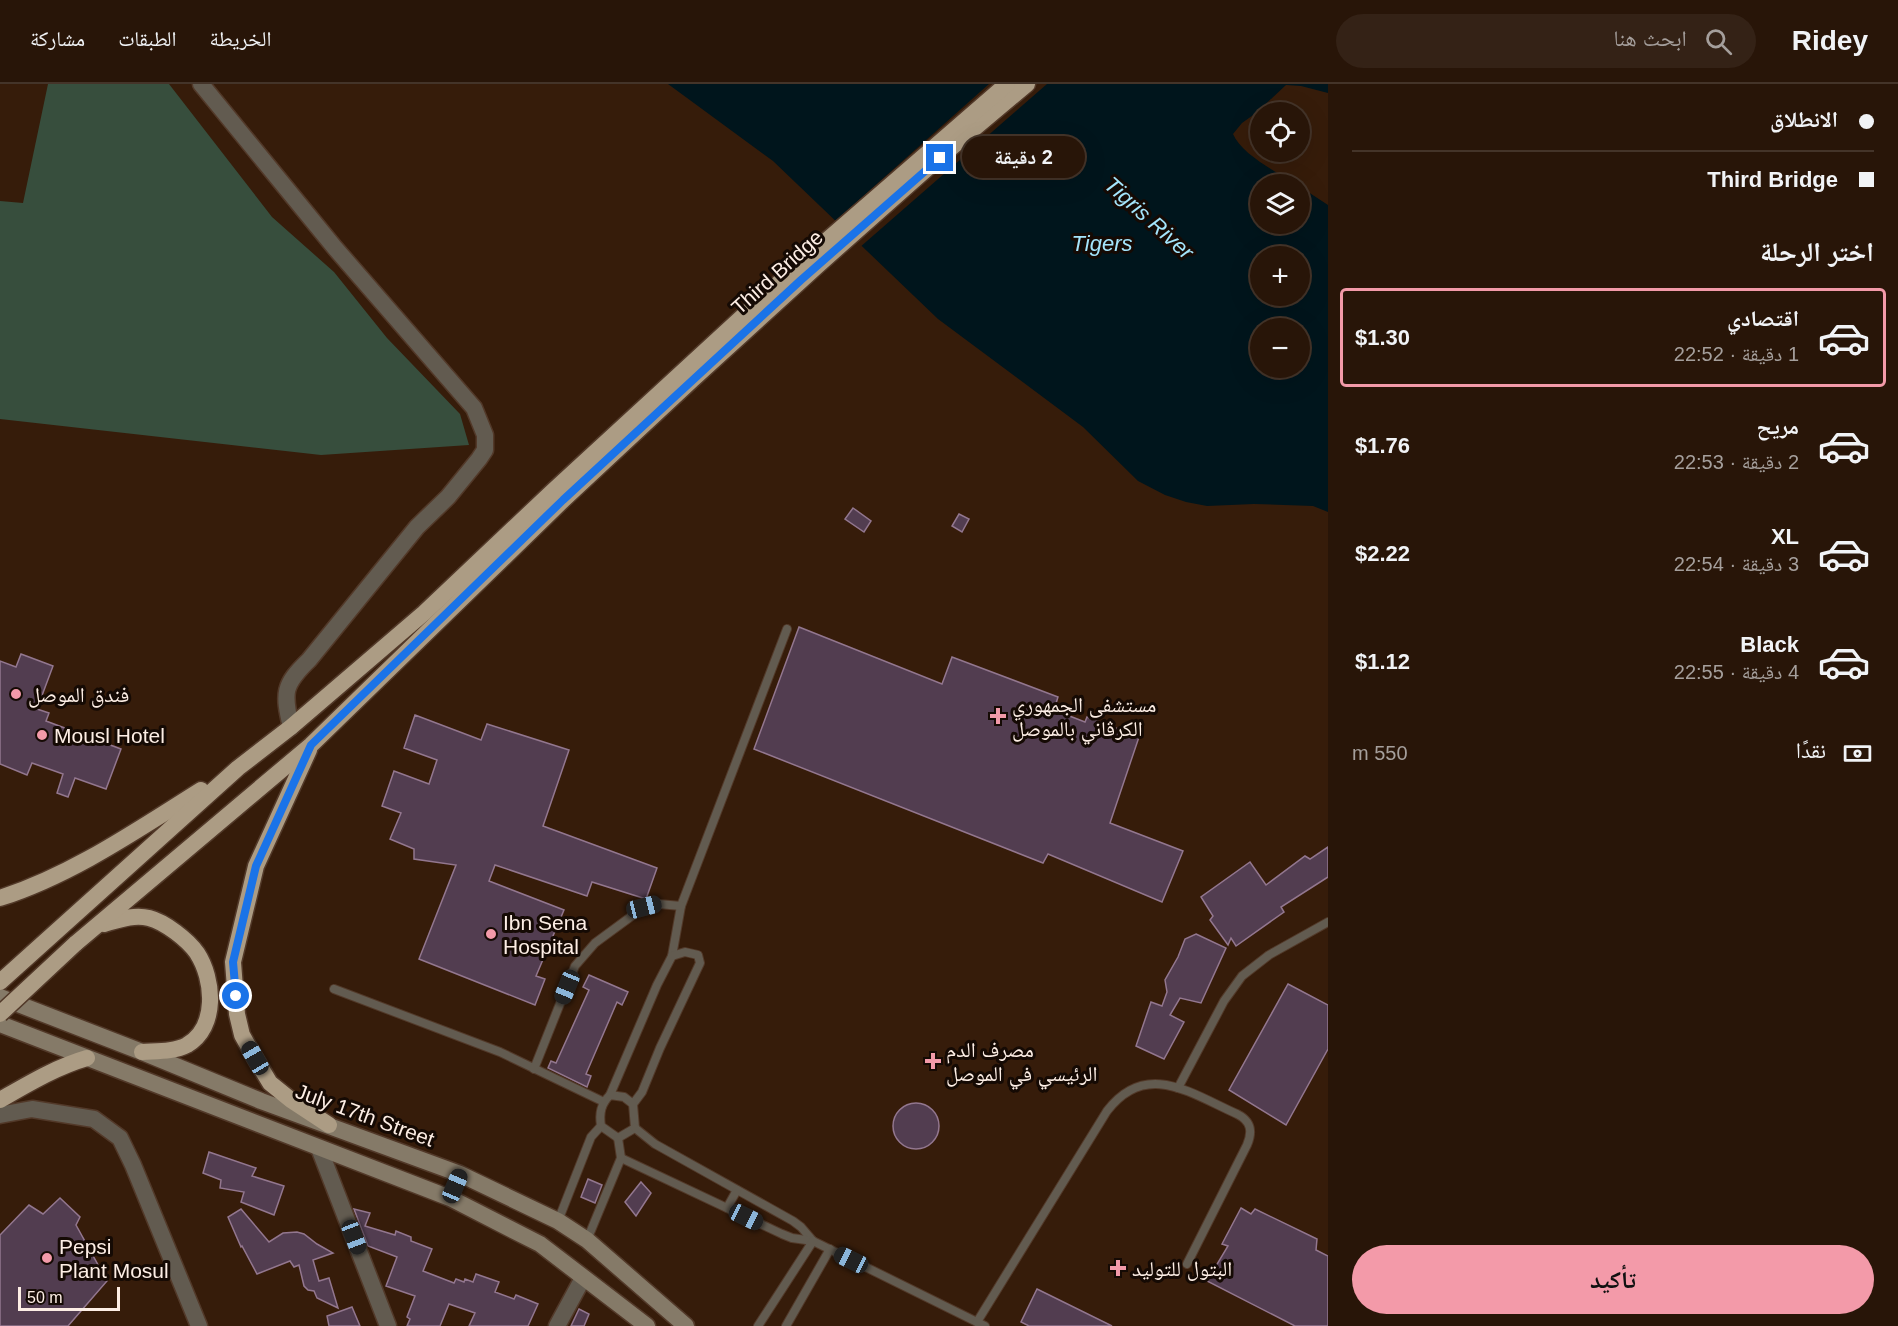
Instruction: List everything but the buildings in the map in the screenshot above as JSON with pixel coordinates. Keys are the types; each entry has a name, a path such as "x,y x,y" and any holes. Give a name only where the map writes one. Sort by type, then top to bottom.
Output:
{"highway":[{"name":"Third Bridge","path":"559,495 803,261 1007,84"},
{"name":"Third Bridge","path":"559,495 826,258 1027,84"},
{"path":"0,982 238,768 291,727 559,495"},
{"path":"0,1014 75,944 311,745 559,495"},
{"path":"311,745 256,866 233,962 237,1014 246,1043 270,1083 329,1125"},
{"path":"0,898 29,889 82,862 238,768"},
{"path":"97,926 126,918 149,918 186,940 196,952 208,979 209,1013 200,1033 187,1045 170,1050 142,1052"},
{"path":"0,1100 43,1076 87,1058"}],"main road":[{"name":"July 17th Street","path":"0,996 261,1101 460,1174 558,1221 587,1240 687,1326"},
{"path":"0,1024 450,1198 540,1244 647,1326"},
{"path":"450,1198 460,1174"}],"street":[{"path":"201,84 335,248 474,408 485,435 485,450 479,459 448,497 417,527 291,680 286,692 286,706 291,727"},
{"path":"0,1115 32,1108 94,1119 120,1138 199,1326"},
{"path":"319,1148 388,1326"},
{"path":"556,1326 583,1278"}],"lane":[{"path":"587,1240 621,1158 618,1138 601,1126 599,1115 672,956 681,906 787,629"},
{"path":"534,1069 575,966 595,944 644,907 658,904 681,906"},
{"path":"1178,1088 1224,1001 1242,976 1269,955 1328,922"},
{"path":"672,956 685,952 698,955 700,963 642,1092 633,1104 635,1128 654,1144 801,1227 813,1241"},
{"path":"334,989 500,1052 534,1069 607,1098 624,1097 633,1104"},
{"path":"621,1158 792,1238 813,1241 981,1324 1107,1111 1117,1098 1130,1089 1146,1084 1162,1083 1244,1117 1251,1131 1247,1146 1187,1264"},
{"path":"558,1221 591,1137 601,1126"},
{"path":"618,1138 635,1128"},
{"path":"727,1208 737,1190"},
{"path":"758,1326 813,1241"},
{"path":"786,1326 830,1249"}],"green space":[{"path":"48,84 169,84 272,217 334,272 387,338 460,414 469,445 321,455 0,419 0,201 23,203"}],"water":[{"name":"Tigers","path":"668,84 1328,84 1328,93 1301,86 1286,85 1268,102 1250,102 1250,117 1233,134 1250,154 1250,162 1260,162 1279,174 1250,174 1250,234 1310,234 1310,193 1328,205 1328,512 1313,506 1254,504 1207,506 1165,495 1138,481 1083,427 938,319 773,161"}],"pier":[{"path":"989,84 1047,84 859,248 833,223"}],"place":[{"name":"فندق الموصل","path":"16,694"},
{"name":"مستشفى الجمهوري الكرڤاني بالموصل","path":"998,716"},
{"name":"Mousl Hotel","path":"42,735"},
{"name":"Ibn Sena Hospital","path":"491,934"},
{"name":"مصرف الدم الرئيسي في الموصل","path":"933,1061"},
{"name":"Pepsi Plant Mosul","path":"47,1258"},
{"name":"البتول للتوليد","path":"1118,1268"}],"route":[{"path":"236,996 233,962 256,866 311,745 563,500 801,280 940,158"}],"water label":[{"name":"Tigris River","path":"1149,218"}]}
